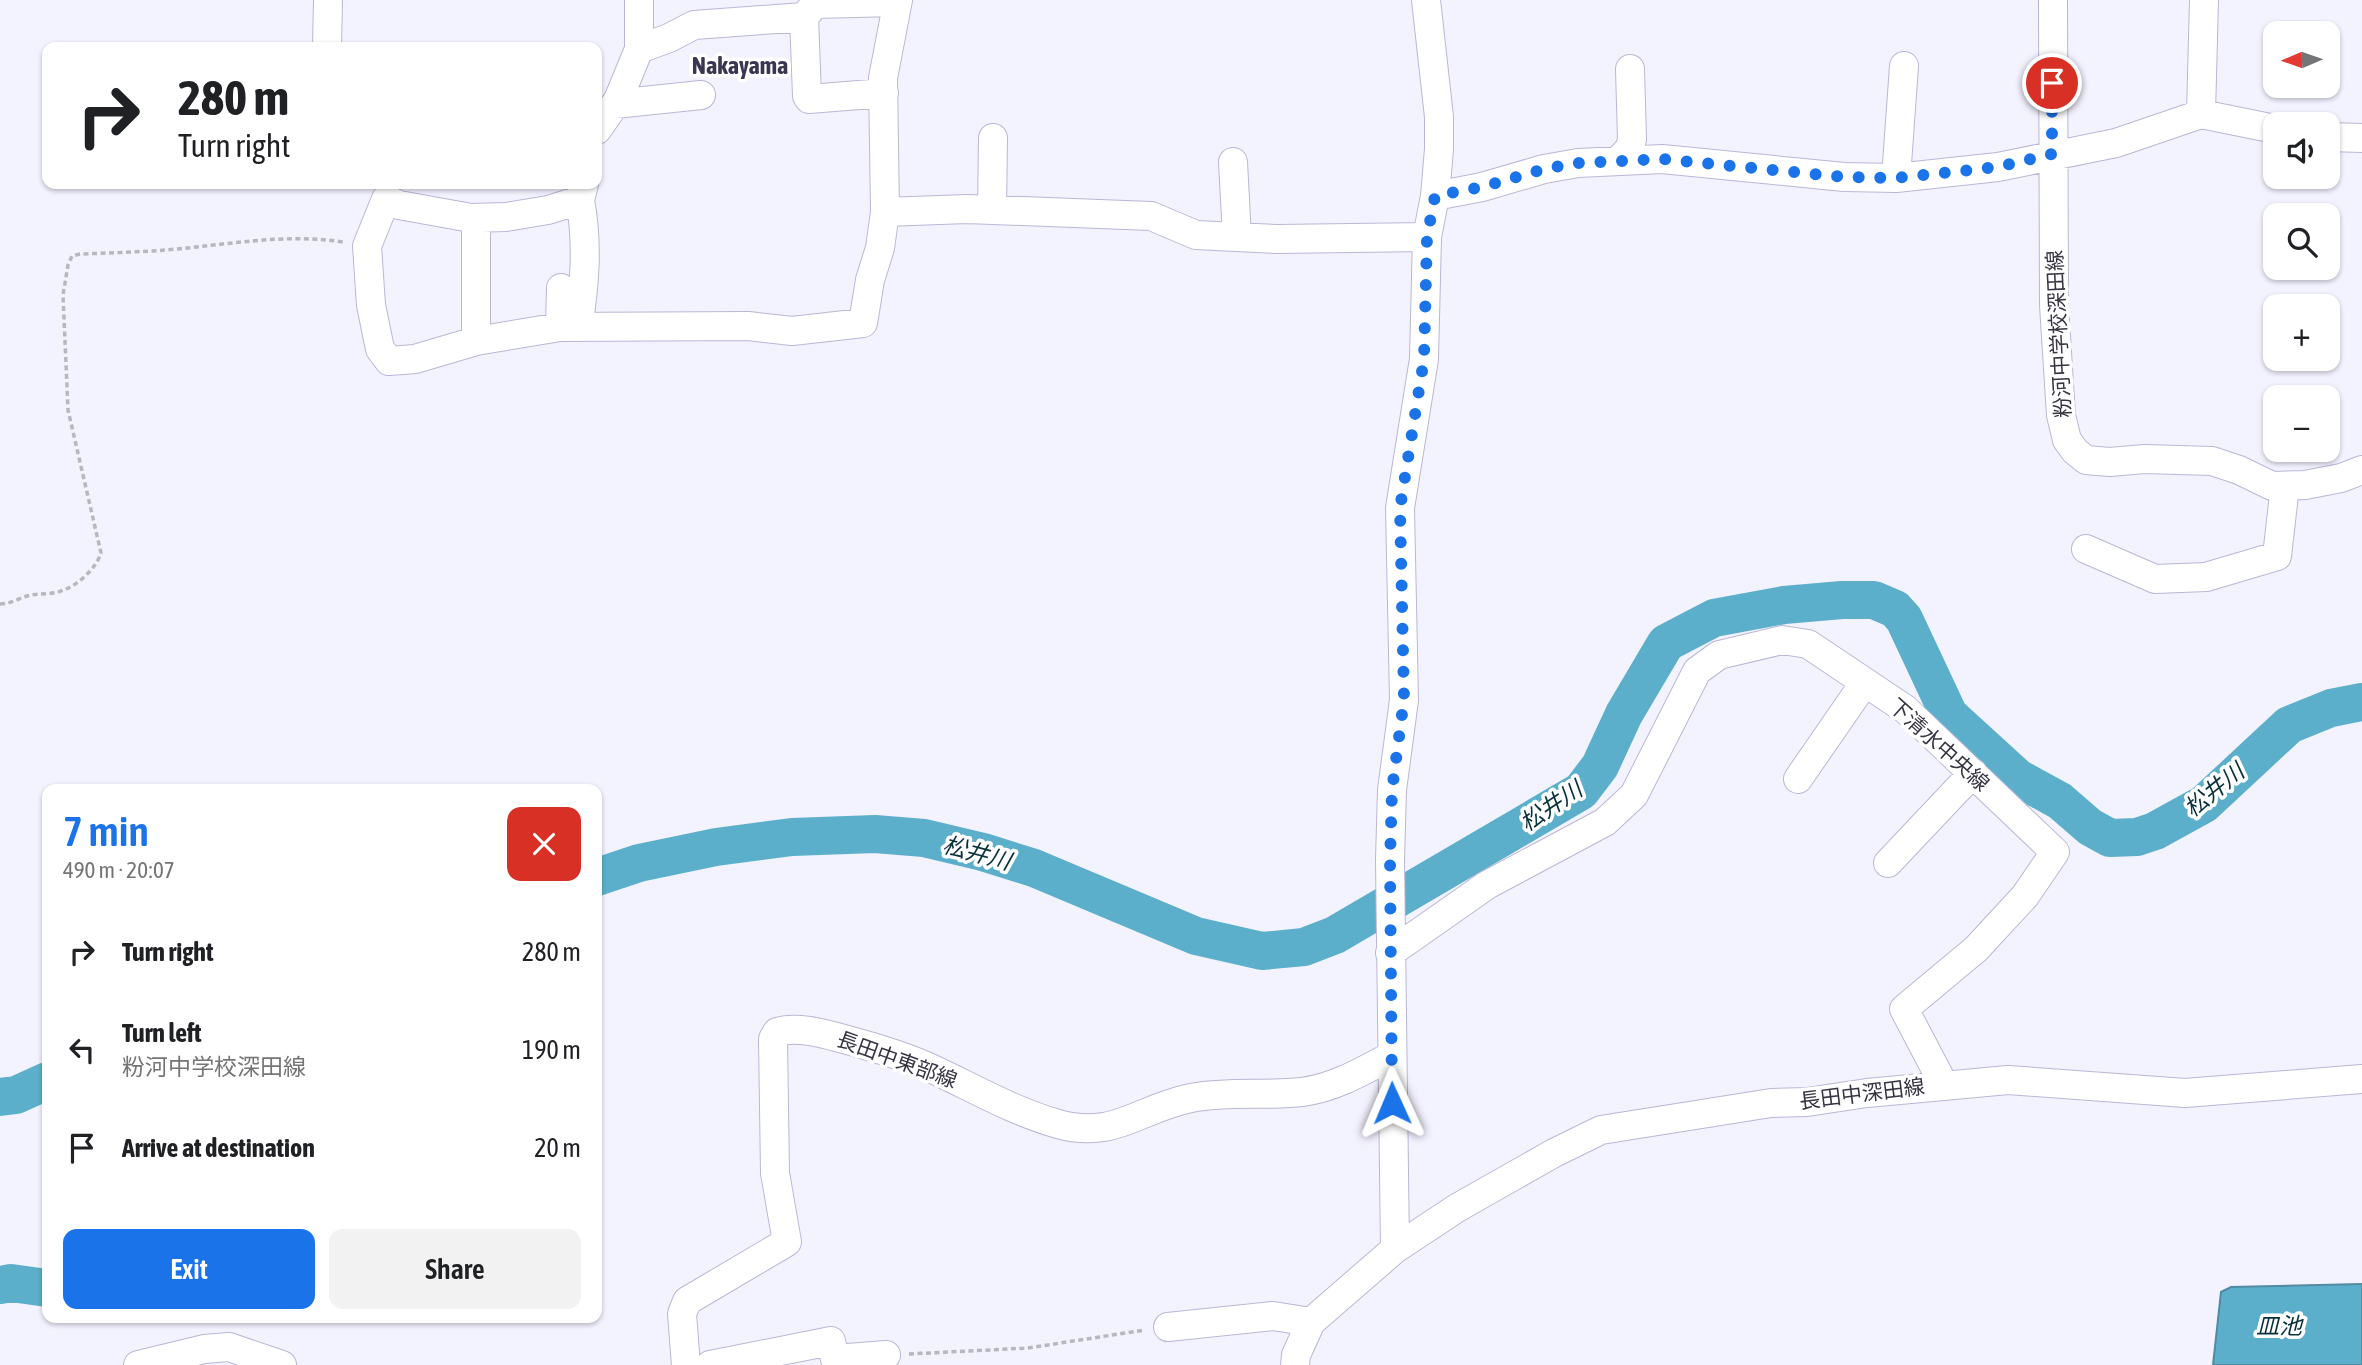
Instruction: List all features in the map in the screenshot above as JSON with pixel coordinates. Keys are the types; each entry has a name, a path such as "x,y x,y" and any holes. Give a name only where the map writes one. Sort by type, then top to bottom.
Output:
{"street":[{"path":"327,42 328,0"},
{"path":"602,123 615,104 639,49 639,0"},
{"path":"1395,1249 1390,860 1392,790 1404,699 1400,508 1424,359 1427,237 1435,196 1439,117 1426,0"},
{"name":"粉河中学校深田線","path":"2053,0 2054,305 2061,415 2067,440 2086,460 2212,461 2272,486 2305,485 2341,478 2362,470"},
{"path":"2201,114 2204,0"},
{"path":"569,327 584,292 586,230 582,192 548,211 475,218 399,205 382,191 368,246 371,305 380,349 389,361 415,359 476,341 569,327 748,326 792,331 863,323 885,212 884,93 883,78 897,1 836,1 815,4 804,17 809,99 884,93"},
{"path":"639,49 669,38 694,12 804,17"},
{"path":"1896,178 1904,66"},
{"path":"1618,161 1630,148 1632,139 1630,69"},
{"path":"615,104 701,94"},
{"path":"1435,196 1578,163 1662,159 1844,177 1896,178 1998,167 2116,143 2201,114 2263,127"},
{"path":"2340,137 2362,138"},
{"path":"992,210 993,138"},
{"path":"1233,162 1237,237"},
{"path":"885,212 992,210 1151,216 1196,235 1276,239 1427,237"},
{"path":"475,218 476,341"},
{"path":"561,288 569,327"},
{"path":"2086,549 2155,579 2206,577 2277,556 2285,486"},
{"name":"下清水中央線","path":"1390,945 1487,884 1605,822 1634,794 1697,671 1719,655 1782,640 1808,644 1905,709 2055,852 2025,896 1976,949 1904,1009 1944,1085"},
{"path":"1798,779 1865,682"},
{"path":"1888,863 1973,774"},
{"name":"長田中東部線","path":"686,1365 681,1314 687,1301 787,1242 775,1173 773,1039 778,1032 786,1029 826,1034 872,1047 923,1065 1027,1114 1086,1130 1107,1128 1190,1098 1303,1092 1325,1087 1391,1056"},
{"name":"長田中深田線","path":"1311,1322 1395,1249 1457,1209 1554,1153 1601,1130 1771,1103 1807,1102 2008,1080 2185,1093 2362,1079"},
{"path":"1168,1327 1273,1316 1311,1322 1296,1355 1295,1365"},
{"path":"710,1365 831,1341 835,1359 886,1355"},
{"path":"138,1365 204,1349 229,1347 282,1365"}],"path":[{"path":"0,604 61,591 85,576 98,562 101,553 68,410 63,295 72,256 166,250 265,239 313,238 368,246"},
{"path":"886,1355 1028,1348 1168,1327"}],"water":[{"name":"皿池","path":"2362,1284 2362,1365 2213,1365 2221,1292 2231,1287"}],"waterway":[{"name":"松井川","path":"602,875 639,863 716,847 792,837 875,834 924,838 1034,868 1196,936 1262,951 1304,947 1335,935 1581,791 1600,766 1624,714 1666,643 1714,618 1784,605 1874,600 1895,609 1904,619 1949,715 2018,778 2060,801 2090,827 2110,838 2137,837 2155,831 2204,804 2289,725 2331,708 2362,702"},
{"path":"0,1097 16,1095 42,1083"},
{"name":"松井川","path":"0,1285 11,1283 42,1287"}],"district":[{"name":"Nakayama","path":"740,66"}],"route":[{"path":"1392,1103 1392,790 1404,699 1400,508 1424,359 1427,237 1435,196 1578,163 1662,159 1844,177 1896,178 1998,167 2052,154 2052,83"}]}
